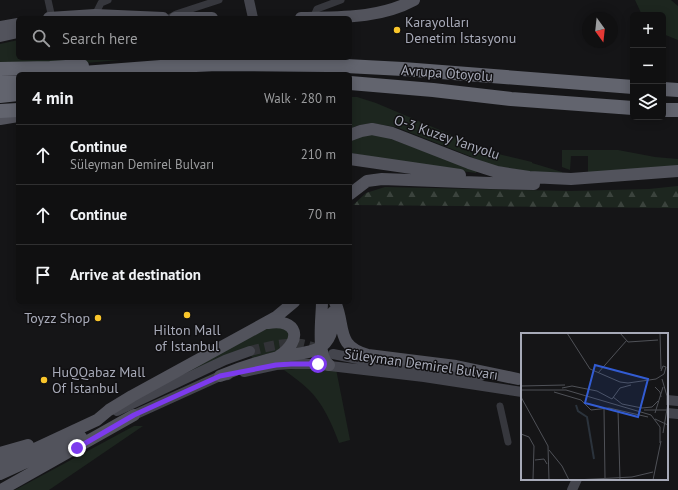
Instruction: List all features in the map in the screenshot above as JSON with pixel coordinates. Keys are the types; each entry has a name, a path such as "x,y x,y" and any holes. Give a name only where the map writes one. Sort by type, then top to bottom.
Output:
{"highway":[{"path":"0,69 50,68 145,62 160,62 174,66"},
{"name":"Avrupa Otoyolu","path":"174,66 217,64 319,65 380,68 630,87"},
{"path":"96,72 174,66"},
{"path":"0,83 16,80"},
{"name":"Avrupa Otoyolu","path":"352,83 547,102 630,108"},
{"path":"666,89 678,90"},
{"path":"352,91 392,93 446,92"},
{"path":"0,96 16,94"},
{"path":"0,111 16,110"},
{"path":"666,110 678,110"}],"main road":[{"path":"248,0 252,16"},
{"path":"352,16 375,14 404,5 414,0"},
{"path":"352,20 385,16 408,8 423,0"},
{"path":"80,16 118,16"},
{"path":"0,27 16,24"},
{"path":"0,36 16,32"},
{"path":"0,119 16,116"},
{"name":"O-3 Kuzey Yanyolu","path":"352,134 372,129 392,133 469,163 497,172 529,177 571,179 678,171"},
{"path":"352,159 526,184"},
{"name":"O-3 Kuzey Yanyolu","path":"352,192 367,181 382,178 526,184 611,182 678,176"},
{"path":"0,453 31,444 75,425 97,420 123,401 284,312 292,304"},
{"path":"322,304 321,347 323,358 331,360"},
{"path":"220,376 245,366 278,357 311,351 321,347 330,337 334,304"},
{"path":"335,304 340,316 341,331 345,341 349,346 361,354 456,366 520,380"},
{"path":"262,324 284,322 293,330 295,334 291,346 278,357"},
{"path":"0,465 218,363 250,352"},
{"name":"Süleyman Demirel Bulvarı","path":"134,415 220,376 291,364 331,360 378,363 520,380"},
{"name":"Süleyman Demirel Bulvarı","path":"331,360 424,377 521,392"},
{"path":"668,400 678,401"},
{"path":"668,413 678,414"},
{"path":"0,474 107,425 134,415"},
{"path":"1,490 134,415"},
{"path":"572,490 577,480"}],"street":[{"path":"48,0 51,16"},
{"path":"95,15 101,3 108,0"},
{"path":"172,16 219,0"},
{"path":"314,16 317,9 341,0"},
{"path":"500,406 508,442"}],"green space":[{"path":"635,0 671,0 678,6 678,40 666,35 666,12 641,12"},
{"path":"16,40 16,60 120,60 86,63 0,65 0,44"},
{"path":"352,97 357,97 376,103 494,153 532,162 562,172 562,174 538,173 489,165 396,127 371,123 352,128"},
{"path":"375,133 477,171 476,173 438,168 352,153 352,140"},
{"path":"562,150 618,150 655,157 678,159 678,167 588,175 588,156 571,156 570,170 562,167"},
{"path":"678,186 678,208 353,205 366,193 385,187 571,191 649,189"},
{"path":"280,326 288,331 289,338 278,351 252,358 249,348 221,357 190,372 189,369 268,328"},
{"path":"306,368 336,369 350,440 339,443 323,407 305,386 284,370"},
{"path":"134,426 143,426 49,490 15,490"}],"tunnel":[{"path":"250,351 288,344 301,344 320,349"}],"place":[{"name":"Karayolları Denetim İstasyonu","path":"397,30"},
{"name":"Hilton Mall of Istanbul","path":"187,315"},
{"name":"Toyzz Shop","path":"98,318"},
{"name":"HuQQabaz Mall Of İstanbul","path":"44,380"}],"route":[{"path":"77,448 134,415 220,376 276,365 303,363 318,364"}]}
